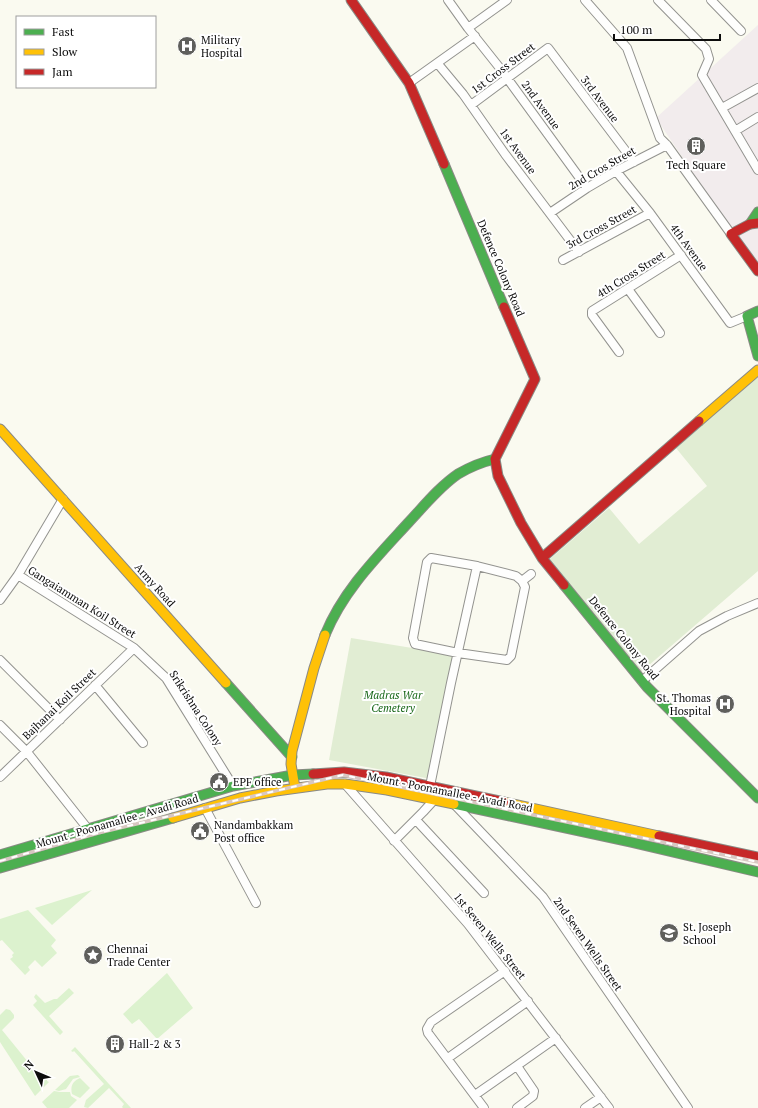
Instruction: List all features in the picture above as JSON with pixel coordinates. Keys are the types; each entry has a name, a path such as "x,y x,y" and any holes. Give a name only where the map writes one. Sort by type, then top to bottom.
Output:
{"main road":[{"name":"Defence Colony Road","path":"351,0 409,83 534,378 494,459 502,486 542,558 642,681 758,798"},
{"path":"758,212 754,223 731,234 758,271"},
{"path":"758,312 747,316 758,356"},
{"path":"542,558 758,370"},
{"name":"Army Road","path":"0,429 292,757"},
{"path":"295,788 292,757 312,672 329,626 338,608 349,591 388,545 447,482 474,464 494,459"},
{"name":"Mount - Poonamallee - Avadi Road","path":"0,854 233,786 293,775 344,772 386,777 430,786 758,857"},
{"name":"Mount - Poonamallee - Avadi Road","path":"0,868 240,798 295,788 327,784 345,784 387,790 455,804 631,842 758,872"},
{"path":"180,802 183,814"}],"street":[{"name":"2nd Avenue","path":"448,0 508,79 587,188"},
{"path":"468,28 507,0"},
{"path":"585,0 627,48 660,138 667,145 731,234"},
{"path":"658,0 706,49 709,59 702,75 758,170"},
{"path":"711,0 741,31"},
{"path":"409,83 438,64 475,36"},
{"name":"1st Cross Street","path":"471,105 548,48"},
{"name":"3rd Avenue","path":"548,48 634,162"},
{"name":"1st Avenue","path":"438,64 471,105 505,154 579,252"},
{"path":"722,108 758,88"},
{"path":"735,131 758,117"},
{"name":"2nd Cros Street","path":"550,213 587,188 616,171 667,145"},
{"name":"4th Avenue","path":"616,171 682,255 730,323 747,316"},
{"name":"3rd Cross Street","path":"563,260 650,213"},
{"name":"4th Cross Street","path":"619,352 592,315 592,311 682,255"},
{"path":"628,289 660,333"},
{"path":"0,600 18,575 63,499"},
{"path":"431,558 477,566 516,576 522,581 525,587 511,656 507,660 458,653 415,644 413,638 427,562 431,558"},
{"path":"394,841 416,820 431,799 430,786 477,566"},
{"path":"522,581 531,574"},
{"name":"Gangaiamman Koil Street","path":"18,575 134,648"},
{"path":"642,681 699,632 727,616 758,603"},
{"name":"Bajhanai Koil Street","path":"0,777 134,648"},
{"name":"Srikrishna Colony","path":"134,648 166,678 233,786"},
{"path":"0,660 60,720"},
{"path":"95,685 143,743"},
{"path":"0,725 27,752 88,829"},
{"name":"1st Seven Wells Street","path":"345,784 468,924 609,1108"},
{"name":"2nd Seven Wells Street","path":"455,804 543,897 688,1108"},
{"path":"205,808 256,903"},
{"path":"416,820 484,893"},
{"path":"484,1108 428,1033 427,1029 428,1025 505,971"},
{"path":"448,1058 528,1001"},
{"path":"475,1095 556,1038"},
{"path":"517,1066 534,1091 533,1096 517,1108"},
{"path":"585,1108 601,1097"}],"shaded area":[{"path":"758,25 758,270 656,118"}],"green space":[{"path":"758,377 758,571 641,672 550,559 609,508 639,544 707,486 676,448"},
{"name":"Madras War Cemetery","path":"351,638 455,655 431,779 329,760"},
{"path":"92,890 52,925 35,908"},
{"path":"28,910 56,940 51,946 57,953 42,967 35,960 28,967 30,970 25,975 10,959 13,957 12,955 14,953 2,940 0,941 0,919"},
{"path":"167,973 193,1008 157,1039 139,1019 132,1024 123,1014"},
{"path":"69,988 74,993 49,1016 63,1032 60,1035 33,1005 37,1001 34,997 36,994 45,1003 57,999"},
{"path":"6,1009 10,1010 14,1015 14,1018 2,1030 41,1078 47,1072 47,1081 49,1082 35,1096 0,1042 0,1015"},
{"path":"75,1047 131,1108 123,1108 122,1107 124,1104 109,1088 88,1108 84,1107 86,1100 104,1084 74,1051 71,1051"},
{"path":"78,1075 80,1077 73,1079 66,1089 59,1091 55,1090 70,1076"},
{"path":"80,1078 90,1088 80,1098 72,1094 71,1089 74,1082"},
{"path":"54,1091 70,1092 71,1096 77,1100 69,1108 47,1108 42,1102"}],"railway":[{"path":"0,861 98,833 343,775 758,862"}],"traffic: fast":[{"path":"444,164 504,307"},
{"path":"750,224 758,212"},
{"path":"758,311 747,316 758,356"},
{"path":"325,635 341,604 361,576 432,497 458,474 476,465 495,459"},
{"path":"564,585 647,687 758,798"},
{"path":"226,683 292,757"},
{"path":"0,855 233,786 293,775 313,774"},
{"path":"454,804 631,842 758,872"},
{"path":"0,868 173,818"}],"traffic: slow":[{"path":"699,421 758,370"},
{"path":"0,429 226,683"},
{"path":"295,788 291,764 292,751 314,668 325,635"},
{"path":"173,818 240,798 327,784 345,784 387,790 454,804"},
{"path":"504,802 659,836"}],"traffic: jam":[{"path":"351,0 409,83 444,164"},
{"path":"758,223 750,224 731,234 758,271"},
{"path":"504,307 535,379 495,459 498,476 521,523 542,558 564,585"},
{"path":"542,558 699,421"},
{"path":"313,774 344,772 386,777 504,802"},
{"path":"659,836 758,857"}],"place":[{"name":"Military Hospital","path":"187,46"},
{"name":"Tech Square","path":"696,146"},
{"name":"St. Thomas Hospital","path":"725,704"},
{"name":"EPF office","path":"219,782"},
{"name":"Nandambakkam Post office","path":"200,831"},
{"name":"St. Joseph School","path":"669,933"},
{"name":"Chennai Trade Center","path":"93,955"},
{"name":"Hall-2 & 3","path":"115,1044"}]}
